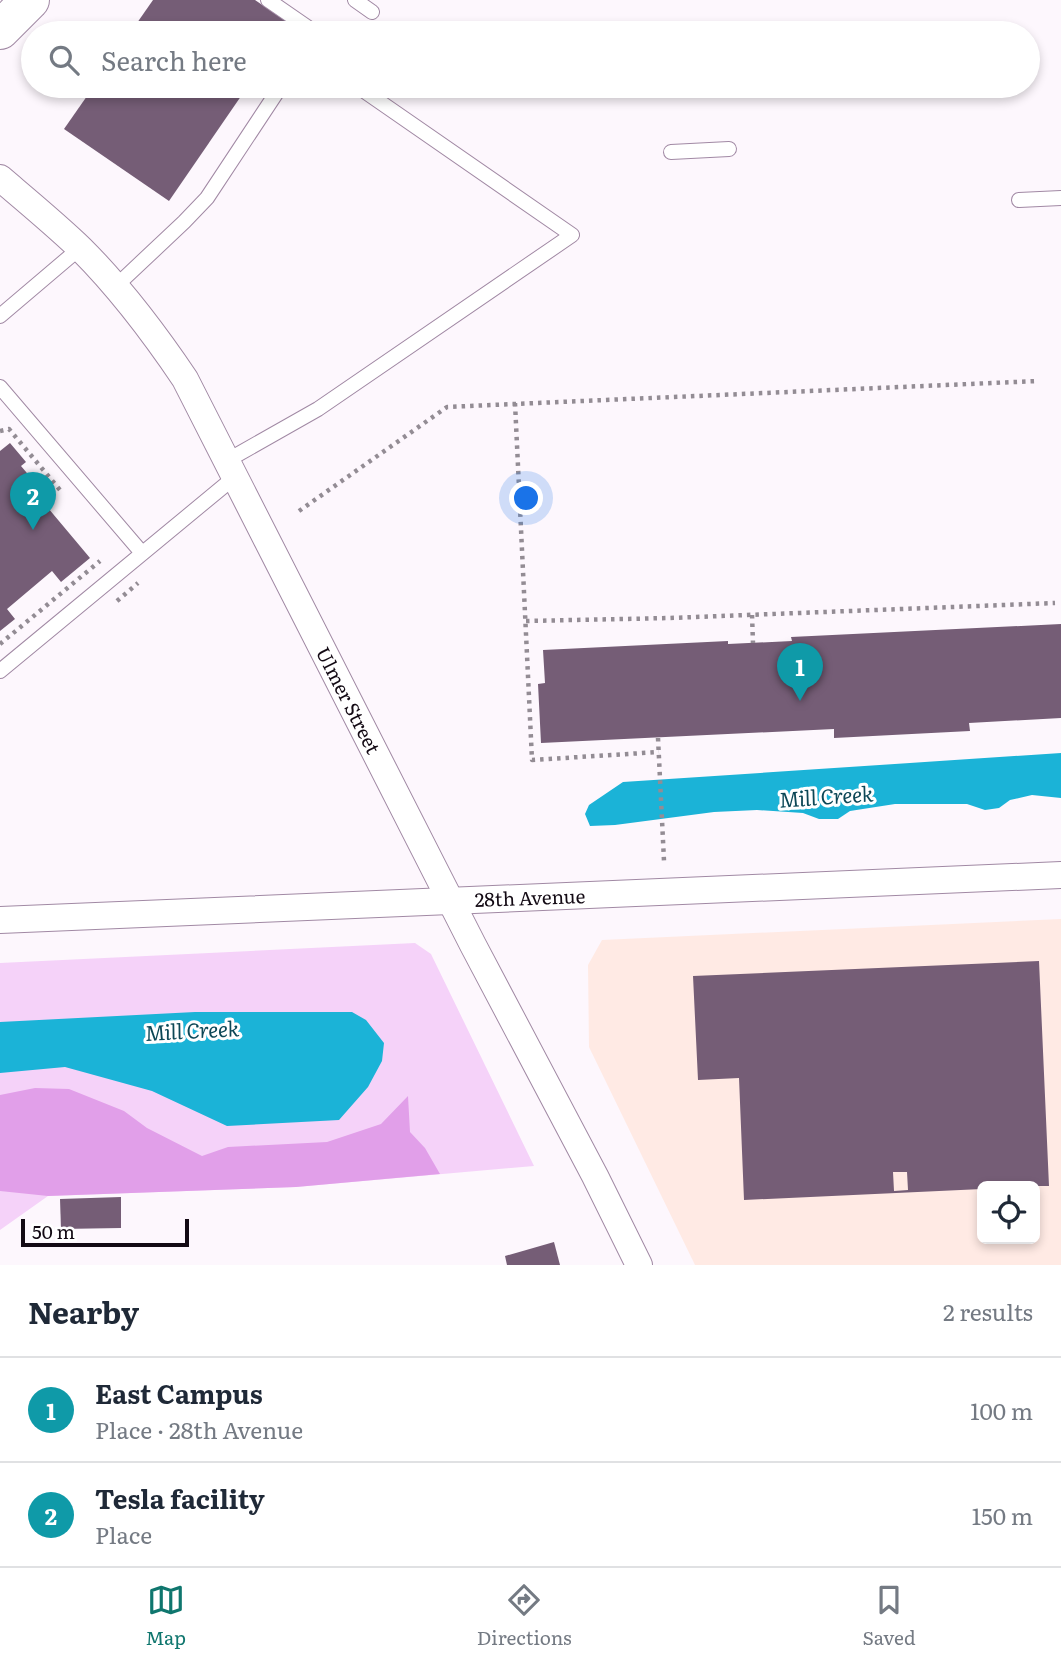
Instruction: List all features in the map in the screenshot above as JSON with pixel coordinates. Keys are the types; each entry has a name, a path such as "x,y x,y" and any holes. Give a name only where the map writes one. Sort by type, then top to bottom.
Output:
{"main road":[{"path":"0,30 30,0"}],"street":[{"name":"Ulmer Street","path":"0,178 80,248 116,287 185,379 639,1265"},
{"name":"28th Avenue","path":"0,920 1061,875"}],"lane":[{"path":"268,0 300,21"},
{"path":"355,0 372,12"},
{"path":"116,287 207,198 273,98"},
{"path":"0,671 142,553 232,468 572,235 374,98"},
{"path":"671,152 729,149"},
{"path":"1019,200 1061,198"},
{"path":"0,316 80,248"},
{"path":"0,387 142,553"}],"path":[{"path":"299,511 447,407 1037,381"},
{"path":"515,403 532,760 659,752"},
{"path":"0,431 9,429 60,490"},
{"path":"0,644 100,561"},
{"path":"117,601 142,580"},
{"path":"526,621 1055,603"},
{"path":"752,615 753,643"},
{"path":"658,738 664,861"}],"shaded area":[{"path":"1061,919 1061,1265 695,1265 589,1047 588,965 602,940"},
{"path":"415,943 431,954 534,1166 296,1187 48,1196 0,1230 0,963"},
{"path":"35,1088 69,1089 124,1111 147,1128 202,1156 228,1147 327,1142 381,1124 408,1096 410,1132 425,1148 440,1174 296,1187 48,1196 0,1191 0,1095"}],"water":[{"name":"Mill Creek","path":"1061,753 1061,798 1032,795 1010,800 999,808 985,810 967,804 895,804 850,811 838,819 757,810 714,812 590,826 585,814 589,805 623,782"},
{"name":"Mill Creek","path":"195,1012 352,1012 366,1020 384,1043 382,1061 368,1087 339,1120 227,1126 152,1091 65,1067 0,1073 0,1022"}],"building":[{"path":"153,0 255,0 286,21 138,21"},
{"path":"86,98 240,98 169,201 64,129"},
{"path":"10,443 26,462 21,466 32,479 37,475 53,494 43,502 90,558 61,582 52,571 7,609 15,619 0,631 0,451"},
{"path":"1061,624 1061,718 969,723 970,731 834,738 834,729 541,743 538,684 545,683 543,650 728,641 728,644 792,641 791,637"},
{"path":"1039,961 1049,1186 1040,1186 1040,1181 977,1181 977,1189 744,1200 739,1078 698,1080 693,976","holes":["893,1172 907,1172 908,1190 894,1191"]},
{"path":"121,1197 121,1228 61,1229 60,1199"},
{"path":"554,1242 560,1265 507,1265 505,1256"}],"place":[{"name":"Tesla facility","path":"33,530"},
{"name":"East Campus","path":"800,701"}]}
